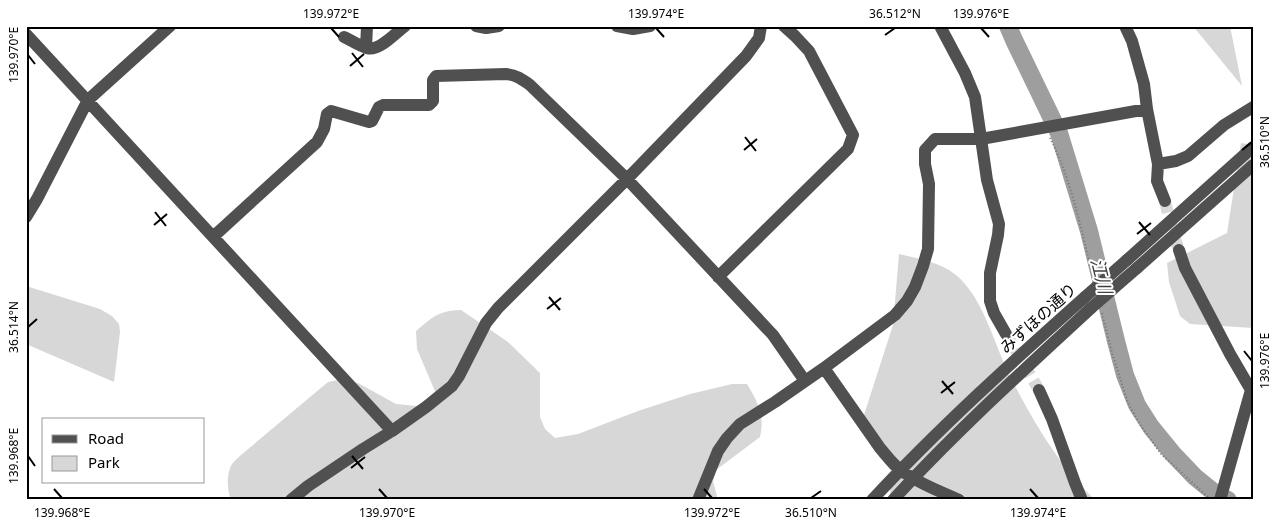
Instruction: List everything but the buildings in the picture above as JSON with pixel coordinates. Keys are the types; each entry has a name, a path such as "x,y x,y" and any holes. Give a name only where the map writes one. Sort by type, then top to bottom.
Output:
{"street":[{"path":"26,217 37,200 88,100 170,26"},
{"path":"366,48 367,26"},
{"path":"344,37 370,49 379,47 405,26"},
{"path":"476,26 486,28 499,26"},
{"path":"617,26 633,29 650,26"},
{"path":"291,500 308,486 426,407 452,386 486,323 498,308 746,56 759,38 761,26"},
{"path":"718,277 848,149 853,135 809,51 784,26"},
{"path":"940,26 965,73 975,97 987,180 999,224 990,273 990,301 994,313 1006,334"},
{"path":"1125,26 1132,41 1144,84 1158,164 1158,181 1165,201"},
{"path":"26,34 392,431"},
{"path":"214,236 317,142 324,129 327,114 331,111 369,122 372,121 379,107 383,105 429,105 433,101 434,80 436,76 514,75 530,85 626,179 773,335 806,381"},
{"path":"1158,164 1176,161 1188,156 1224,125 1253,108"},
{"path":"698,500 718,451 740,424 824,368 895,314 907,301 916,287 928,249 929,184 924,150 935,140 981,139 1147,109"},
{"name":"みずほの通り","path":"893,500 913,478 1092,304 1127,260 1253,147"},
{"name":"みずほの通り","path":"872,500 962,410 1137,268 1253,165"},
{"path":"1179,250 1185,268 1230,354 1251,385 1220,500"},
{"path":"824,368 880,448 900,470 959,500"},
{"path":"1039,390 1052,419 1082,500"}],"path":[{"path":"1045,128 1057,150 1077,209 1094,280"},
{"path":"1092,304 1112,353 1128,403 1141,426 1161,454 1211,500"}],"green space":[{"path":"1193,26 1230,26 1242,86"},
{"path":"1241,143 1253,145 1253,328 1190,324 1180,316 1169,282 1167,263 1227,233"},
{"path":"899,254 943,267 956,275 966,285 975,297 1019,394 1039,428 1069,472 1095,500 888,500 892,473 863,429 863,418 893,325"},
{"path":"26,286 100,309 112,316 119,324 120,332 114,382 26,344"},
{"path":"461,310 508,342 540,373 540,417 545,429 555,438 578,434 690,394 732,384 747,384 754,397 761,415 760,437 716,470 713,481 718,500 231,500 228,482 230,468 233,463 328,382 338,380 358,383 396,404 427,407 440,403 417,349 416,331 441,313"}],"waterway":[{"name":"江川","path":"1008,26 1059,133 1089,231 1125,375 1137,405 1151,427 1195,477 1216,494 1228,500"}],"tunnel":[{"path":"1165,201 1172,231 1179,250"},
{"path":"1006,334 1039,390"}]}
